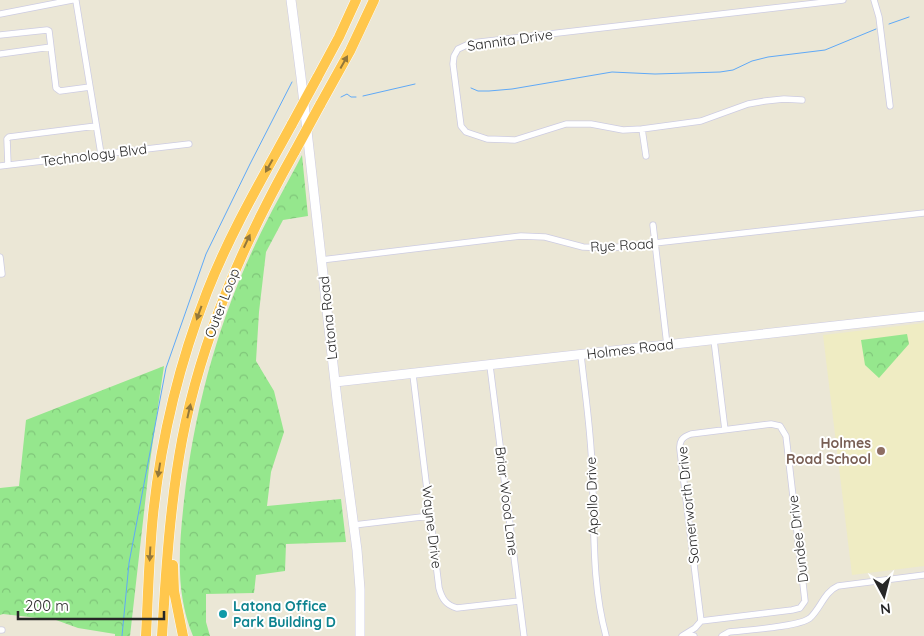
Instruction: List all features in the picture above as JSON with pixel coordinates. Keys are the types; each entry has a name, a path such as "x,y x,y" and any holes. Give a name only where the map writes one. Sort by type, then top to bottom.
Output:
{"highway":[{"name":"Outer Loop","path":"146,636 153,516 163,445 177,385 190,342 207,292 248,203 317,78 356,0"},
{"name":"Outer Loop","path":"162,636 167,556 176,476 194,388 218,312 252,230 350,51 374,0"},
{"path":"176,476 173,563 176,602 183,636"},
{"path":"141,636 149,577"},
{"path":"176,602 187,636"}],"street":[{"name":"Latona Road","path":"290,0 301,77 335,382 354,526 359,583 360,636"},
{"name":"Sannita Drive","path":"802,100 784,99 748,104 701,121 623,130 575,123 561,125 515,140 496,140 471,135 463,129 460,121 453,64 454,56 461,47 471,43 843,0"},
{"path":"874,0 879,17 890,106"},
{"path":"0,14 76,1 101,154"},
{"path":"0,35 48,30 57,90 90,87"},
{"path":"0,54 51,47"},
{"path":"8,165 7,139 9,137 96,126"},
{"path":"642,128 646,156"},
{"name":"Technology Blvd","path":"0,166 189,144"},
{"name":"Rye Road","path":"321,260 521,236 545,236 571,244 597,248 924,213"},
{"path":"653,225 668,345"},
{"path":"0,257 2,274 0,274"},
{"name":"Holmes Road","path":"335,382 413,375 924,316"},
{"path":"714,340 725,430"},
{"name":"Apollo Drive","path":"580,355 592,468 595,577 606,636"},
{"name":"Briar Wood Lane","path":"490,366 524,636"},
{"name":"Wayne Drive","path":"413,375 439,588 443,600 446,604 457,608 520,601"},
{"name":"Dundee Drive","path":"701,621 792,610 800,608 805,601 784,432 780,426 772,424 725,430"},
{"name":"Somerworth Drive","path":"701,621 679,445 682,438 686,436 725,430"},
{"path":"354,526 430,516"},
{"path":"722,636 730,632 804,621 816,611 830,591 838,586 924,575"},
{"path":"683,636 695,628 701,621"},
{"path":"683,636 694,636"}],"shaded area":[{"name":"Holmes Road School","path":"924,323 924,566 852,575 823,335"}],"green space":[{"path":"302,155 308,216 283,220 266,252 259,312 256,361 274,391 284,432 271,472 267,506 341,499 346,542 286,544 285,571 256,575 254,593 206,594 206,622 210,636 193,636 183,603 180,553 188,468 201,402 219,337 242,274 267,221"},
{"path":"907,334 909,344 879,378 865,365 861,340"},
{"path":"164,366 149,468 130,636 115,636 115,634 78,628 56,620 0,615 0,488 19,486 26,420"}],"waterway":[{"path":"889,24 909,17"},
{"path":"471,88 478,91 512,89 612,72 655,74 720,72 733,70 752,61 768,57 825,50 876,29"},
{"path":"122,636 129,563 166,368 206,254 292,82"},
{"path":"363,96 415,84"},
{"path":"341,97 347,94 351,97 356,97"}],"place":[{"name":"Holmes Road School","path":"881,451"},
{"name":"Latona Office Park Building D","path":"223,614"}]}
